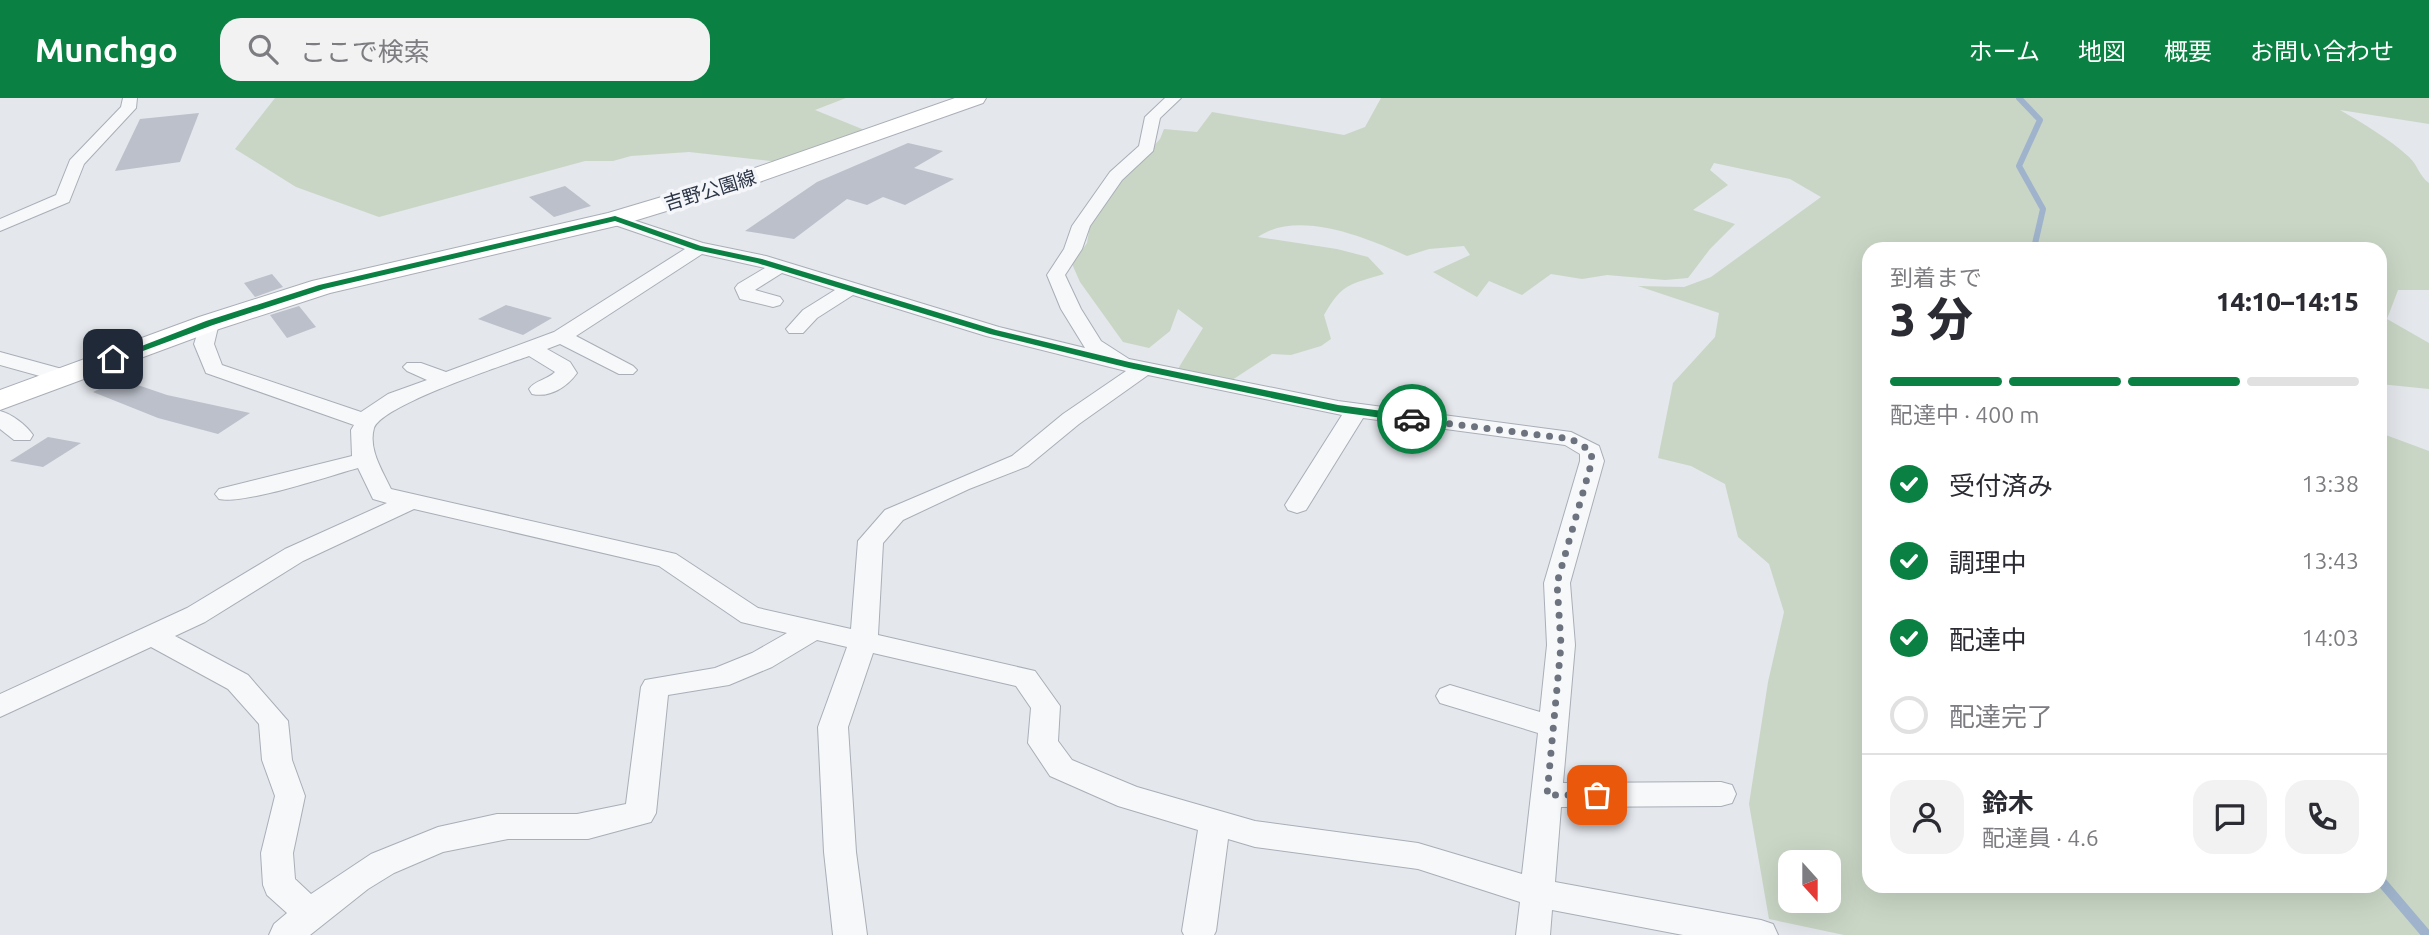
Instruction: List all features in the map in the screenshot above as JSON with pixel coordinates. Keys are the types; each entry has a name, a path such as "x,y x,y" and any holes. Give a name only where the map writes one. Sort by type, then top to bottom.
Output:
{"main road":[{"name":"吉野公園線","path":"0,401 209,323 322,287 615,219 740,181 975,98"}],"street":[{"path":"0,226 63,198 76,163 128,108 130,98"},
{"path":"1136,367 1093,345 1071,309 1056,275 1073,249 1081,226 1116,176 1147,148 1153,117 1174,98"},
{"path":"615,219 699,248 779,267 993,332 1136,367 1356,411 1571,439 1591,451 1592,461 1557,583 1561,645 1532,935"},
{"path":"699,248 561,336 396,399 368,419 362,430 362,452 381,494 667,560 750,615 1025,678 1046,706 1043,743 1061,768 1129,797 1255,834 1418,856 1537,893 1761,935"},
{"path":"773,301 747,295 746,288 779,267"},
{"path":"796,329 810,314 850,289"},
{"path":"209,323 204,344 213,369 354,418 368,419"},
{"path":"561,336 626,370"},
{"path":"530,348 562,366 566,373 557,382 540,389"},
{"path":"0,358 65,377"},
{"path":"414,367 446,380"},
{"path":"850,935 840,852 833,727 864,639 871,541 894,515 961,484 1020,461 1136,367"},
{"path":"1297,505 1356,411"},
{"path":"0,418 22,435"},
{"path":"227,494 366,459"},
{"path":"0,706 195,615 294,555 411,501"},
{"path":"286,935 309,913 391,858 444,836 499,826 587,826 640,813 655,687 719,678 762,660 814,629"},
{"path":"151,635 238,682 273,721 277,760 290,796 277,853 279,885 309,913"},
{"path":"1450,696 1552,726"},
{"path":"1547,795 1721,794"},
{"path":"1199,931 1215,822"}],"green space":[{"path":"275,98 846,98 815,110 867,131 779,162 689,152 631,156 613,161 585,161 379,217 296,187 235,149"},
{"path":"1381,98 2429,98 2429,124 2340,110 2401,150 2429,183 2429,290 2398,290 2387,319 2387,242 1862,242 1862,893 2387,893 2387,435 2429,451 2429,935 1844,935 1769,919 1749,804 1768,682 1784,612 1769,564 1738,537 1725,484 1691,466 1658,458 1673,383 1715,337 1719,313 1638,286 1684,287 1711,277 1821,197 1790,179 1714,163 1710,170 1728,185 1693,210 1735,224 1710,249 1688,278 1665,280 1607,275 1582,279 1551,274 1522,295 1489,281 1477,297 1433,272 1470,255 1464,246 1429,249 1407,256 1332,229 1293,226 1274,229 1258,237 1337,249 1368,257 1384,274 1348,286 1336,296 1324,315 1331,339 1321,346 1291,355 1272,354 1229,382 1176,372 1203,328 1178,309 1170,331 1149,348 1123,342 1080,282 1072,264 1087,243 1092,214 1160,139 1164,129 1197,132 1212,112 1344,135 1365,127"},
{"path":"2387,319 2429,343 2429,389 2387,385"}],"building":[{"path":"199,113 180,162 115,171 140,119"},
{"path":"908,143 943,151 914,168 954,179 905,205 883,197 867,205 847,199 794,239 745,231 817,182"},
{"path":"565,186 591,206 554,217 529,197"},
{"path":"272,274 283,287 255,297 244,283"},
{"path":"506,305 552,318 523,335 478,319"},
{"path":"299,306 316,327 287,338 270,315"},
{"path":"120,379 167,395 250,413 218,434 158,418 93,392"},
{"path":"48,437 81,443 43,467 10,461"}],"waterway":[{"path":"2019,98 2040,120 2019,166 2043,209 2035,242"},
{"path":"2387,888 2427,935"}],"way so far":[{"path":"1412,419 1571,439 1591,451 1592,461 1557,583 1561,645 1547,795 1597,795"}],"route":[{"path":"113,359 209,323 322,287 615,219 699,248 759,260 993,332 1129,365 1338,408 1412,419"}]}
